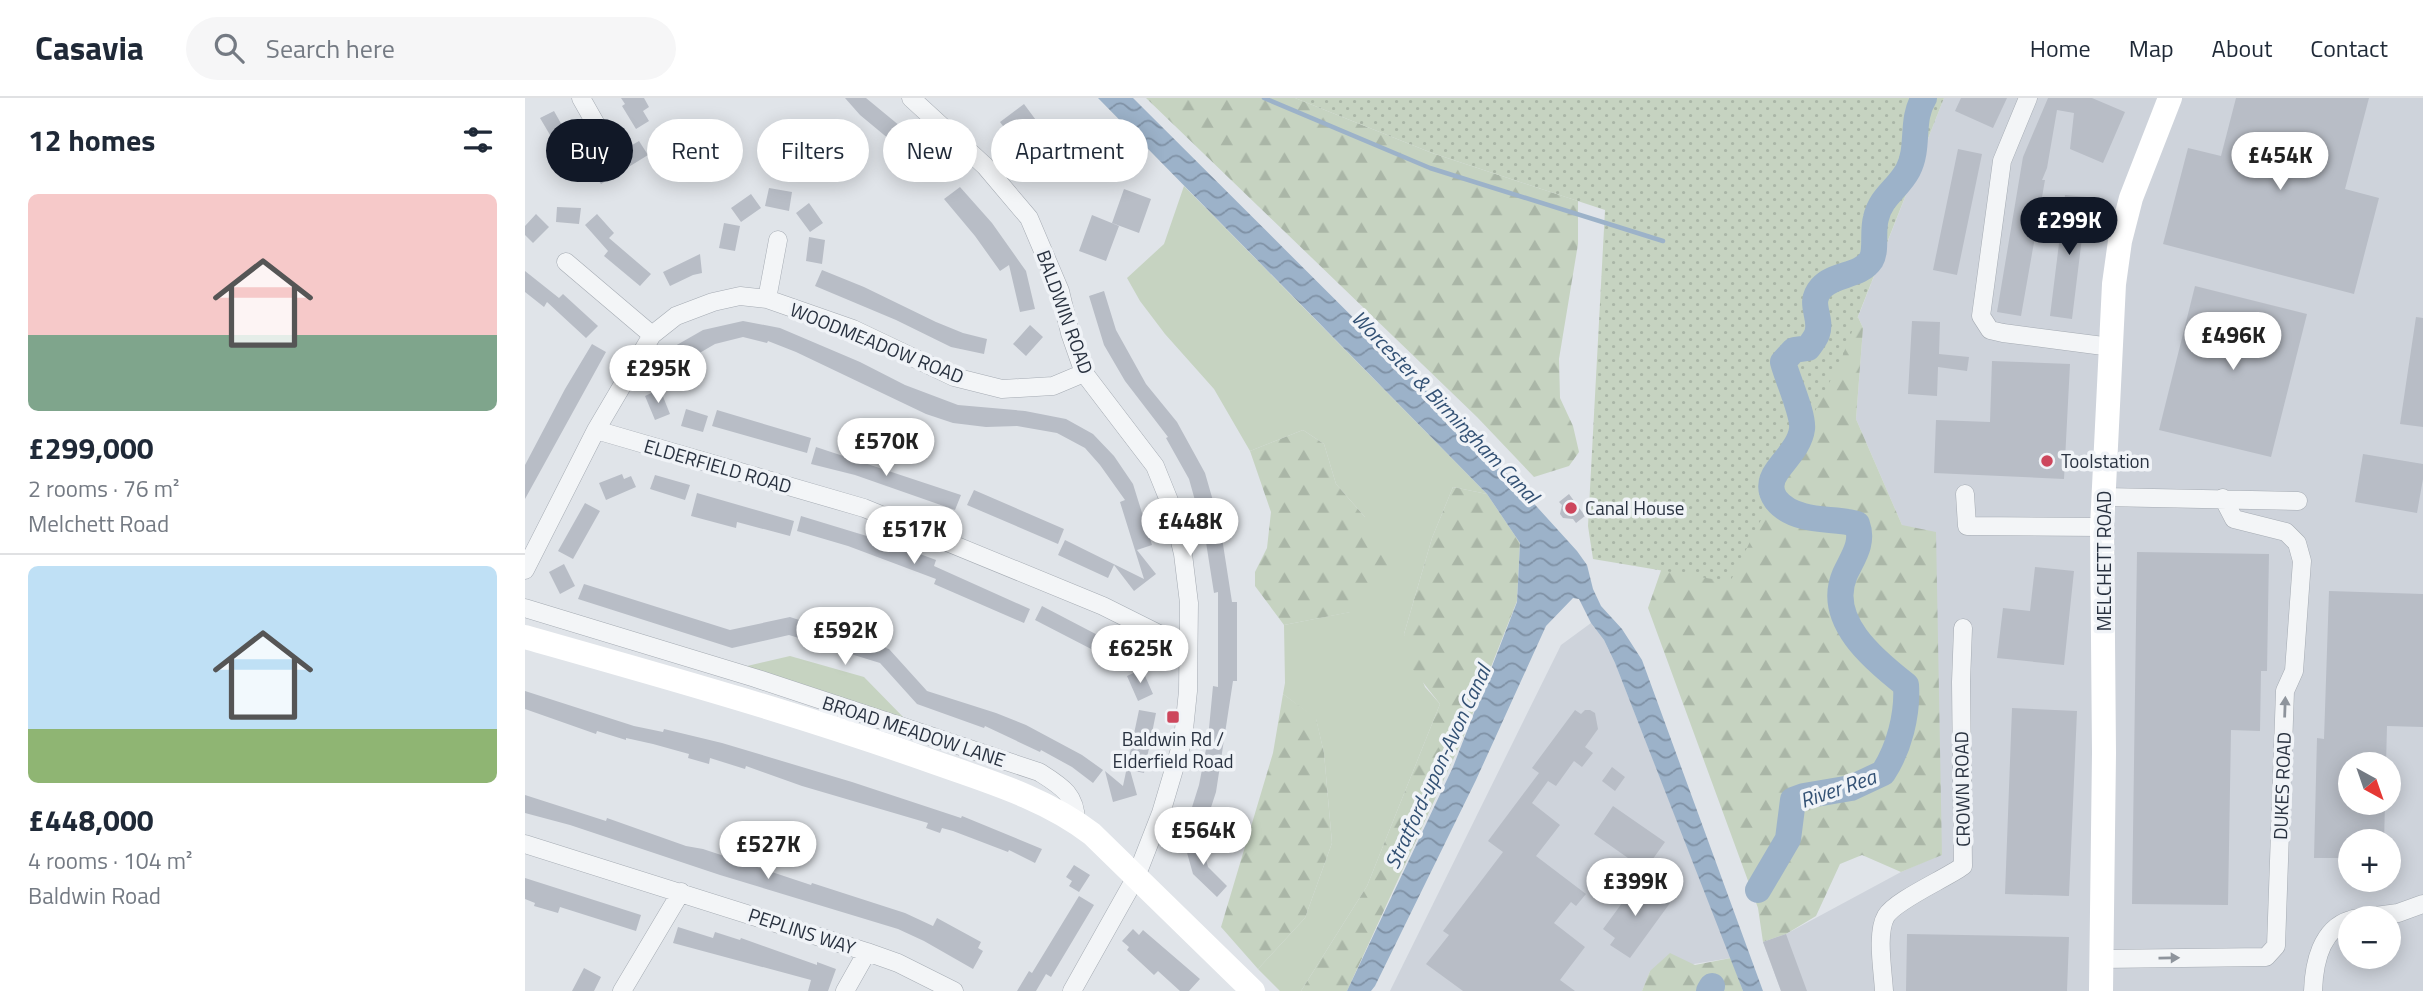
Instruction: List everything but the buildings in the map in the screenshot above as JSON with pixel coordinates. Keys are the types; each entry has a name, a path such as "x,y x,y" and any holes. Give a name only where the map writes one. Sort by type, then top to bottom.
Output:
{"street":[{"path":"581,98 593,119"},
{"name":"BALDWIN ROAD","path":"911,98 985,166 1029,218 1061,291 1070,333 1084,373 1155,466 1172,508 1183,554 1189,603 1188,691 1183,739 1161,813 1136,877 1072,991"},
{"path":"2028,98 2002,161 1981,316 1990,330 2111,347"},
{"name":"MELCHETT ROAD","path":"2101,991 2104,753 2102,527 2114,284 2120,241 2136,186 2170,98"},
{"path":"767,299 778,240"},
{"path":"566,262 652,335"},
{"name":"WOODMEADOW ROAD","path":"525,570 596,430 652,335 676,316 713,302 740,296 767,299 853,329 954,377 1002,389 1053,386 1084,373"},
{"name":"ELDERFIELD ROAD","path":"596,430 864,508 1103,606 1187,648"},
{"path":"1965,494 1967,526 2102,527"},
{"path":"2104,497 2298,500"},
{"name":"DUKES ROAD","path":"2101,959 2266,957 2276,946 2285,691 2294,671 2302,561 2297,543 2286,531 2234,519 2223,498"},
{"name":"BROAD MEADOW LANE","path":"525,608 755,678 1039,772 1063,787 1076,806 1076,822"},
{"name":"CROWN ROAD","path":"1884,991 1881,939 1886,916 1905,900 1947,878 1963,866 1963,628"},
{"name":"BROAD MEADOW LANE","path":"525,637 859,736 1042,803 1076,822 1253,991"},
{"name":"PEPLINS WAY","path":"525,844 898,962 954,991"},
{"path":"622,991 681,892"},
{"path":"2401,912 2423,904"},
{"path":"2313,991 2314,970 2323,942 2338,927"},
{"path":"845,991 867,952"}],"shaded area":[{"path":"1944,98 2423,98 2423,991 1781,991 1763,942 1786,934 1901,872 1942,854 1902,525 1856,419 1863,328 1858,317"},
{"path":"1591,623 1604,640 1615,663 1731,958 1650,971 1642,991 1390,991 1561,645"}],"green space":[{"path":"1146,98 1295,98 1432,153 1578,201 1578,244 1559,359 1560,398 1573,426 1579,452 1569,466 1534,477 1477,417"},
{"path":"1295,98 1944,98 1842,357 1730,582 1593,559 1588,526 1605,210 1432,153"},
{"path":"1184,186 1487,494 1453,487 1432,538 1404,634 1425,687 1440,704 1367,886 1301,991 1280,991 1258,969 1305,918 1332,843 1324,753 1316,719 1283,694 1284,625 1350,612 1365,517 1336,484 1324,444 1303,430 1250,451 1214,389 1165,334 1140,301 1127,278 1164,244"},
{"path":"1858,317 1863,328 1856,419 1902,525 1936,532 1942,855 1901,872 1862,855 1840,864 1816,916 1786,934 1763,942 1758,908 1648,608 1699,461"},
{"path":"1303,430 1324,444 1336,484 1365,517 1391,566 1351,612 1284,625 1255,586 1255,572 1267,548 1271,512 1250,451"},
{"path":"1453,487 1487,494 1520,543 1517,601 1463,738 1347,991 1301,991 1367,886 1440,704 1410,666 1404,634 1432,538"},
{"path":"790,656 864,677 906,720 743,667"},
{"path":"1283,694 1316,718 1324,753 1332,843 1305,918 1258,969 1221,927 1273,753"},
{"path":"1670,953 1695,965 1731,958 1743,991 1642,991 1650,971"}],"water":[{"path":"1098,98 1133,98 1479,443 1577,551 1587,565 1601,606 1622,629 1642,660 1763,991 1743,991 1615,663 1579,599 1573,598 1546,626 1476,780 1375,986 1371,991 1347,991 1453,767 1517,602 1520,543 1487,494 1148,149 1148,119 1119,119"}],"waterway":[{"path":"1264,98 1430,168 1663,241"},
{"name":"River Rea","path":"1758,890 1788,839 1793,800 1851,788 1883,773 1894,753 1904,719 1906,685 1867,651 1847,623 1842,607 1841,591 1845,574 1858,544 1857,524 1809,518 1787,510 1776,500 1771,486 1777,471 1799,440 1802,429 1798,406 1783,362 1794,350 1808,348 1816,336 1818,322 1815,300 1821,288 1826,283 1860,269 1871,260 1878,210 1912,161 1917,115 1924,98"},
{"name":"River Rea","path":"1709,991 1712,986"}],"place":[{"name":"Toolstation","path":"2047,461"},
{"name":"Canal House","path":"1571,508"},
{"name":"Baldwin Rd / Elderfield Road","path":"1173,717"}],"water label":[{"name":"Worcester & Birmingham Canal","path":"1445,407"},
{"name":"Stratford-upon-Avon Canal","path":"1438,767"}]}
